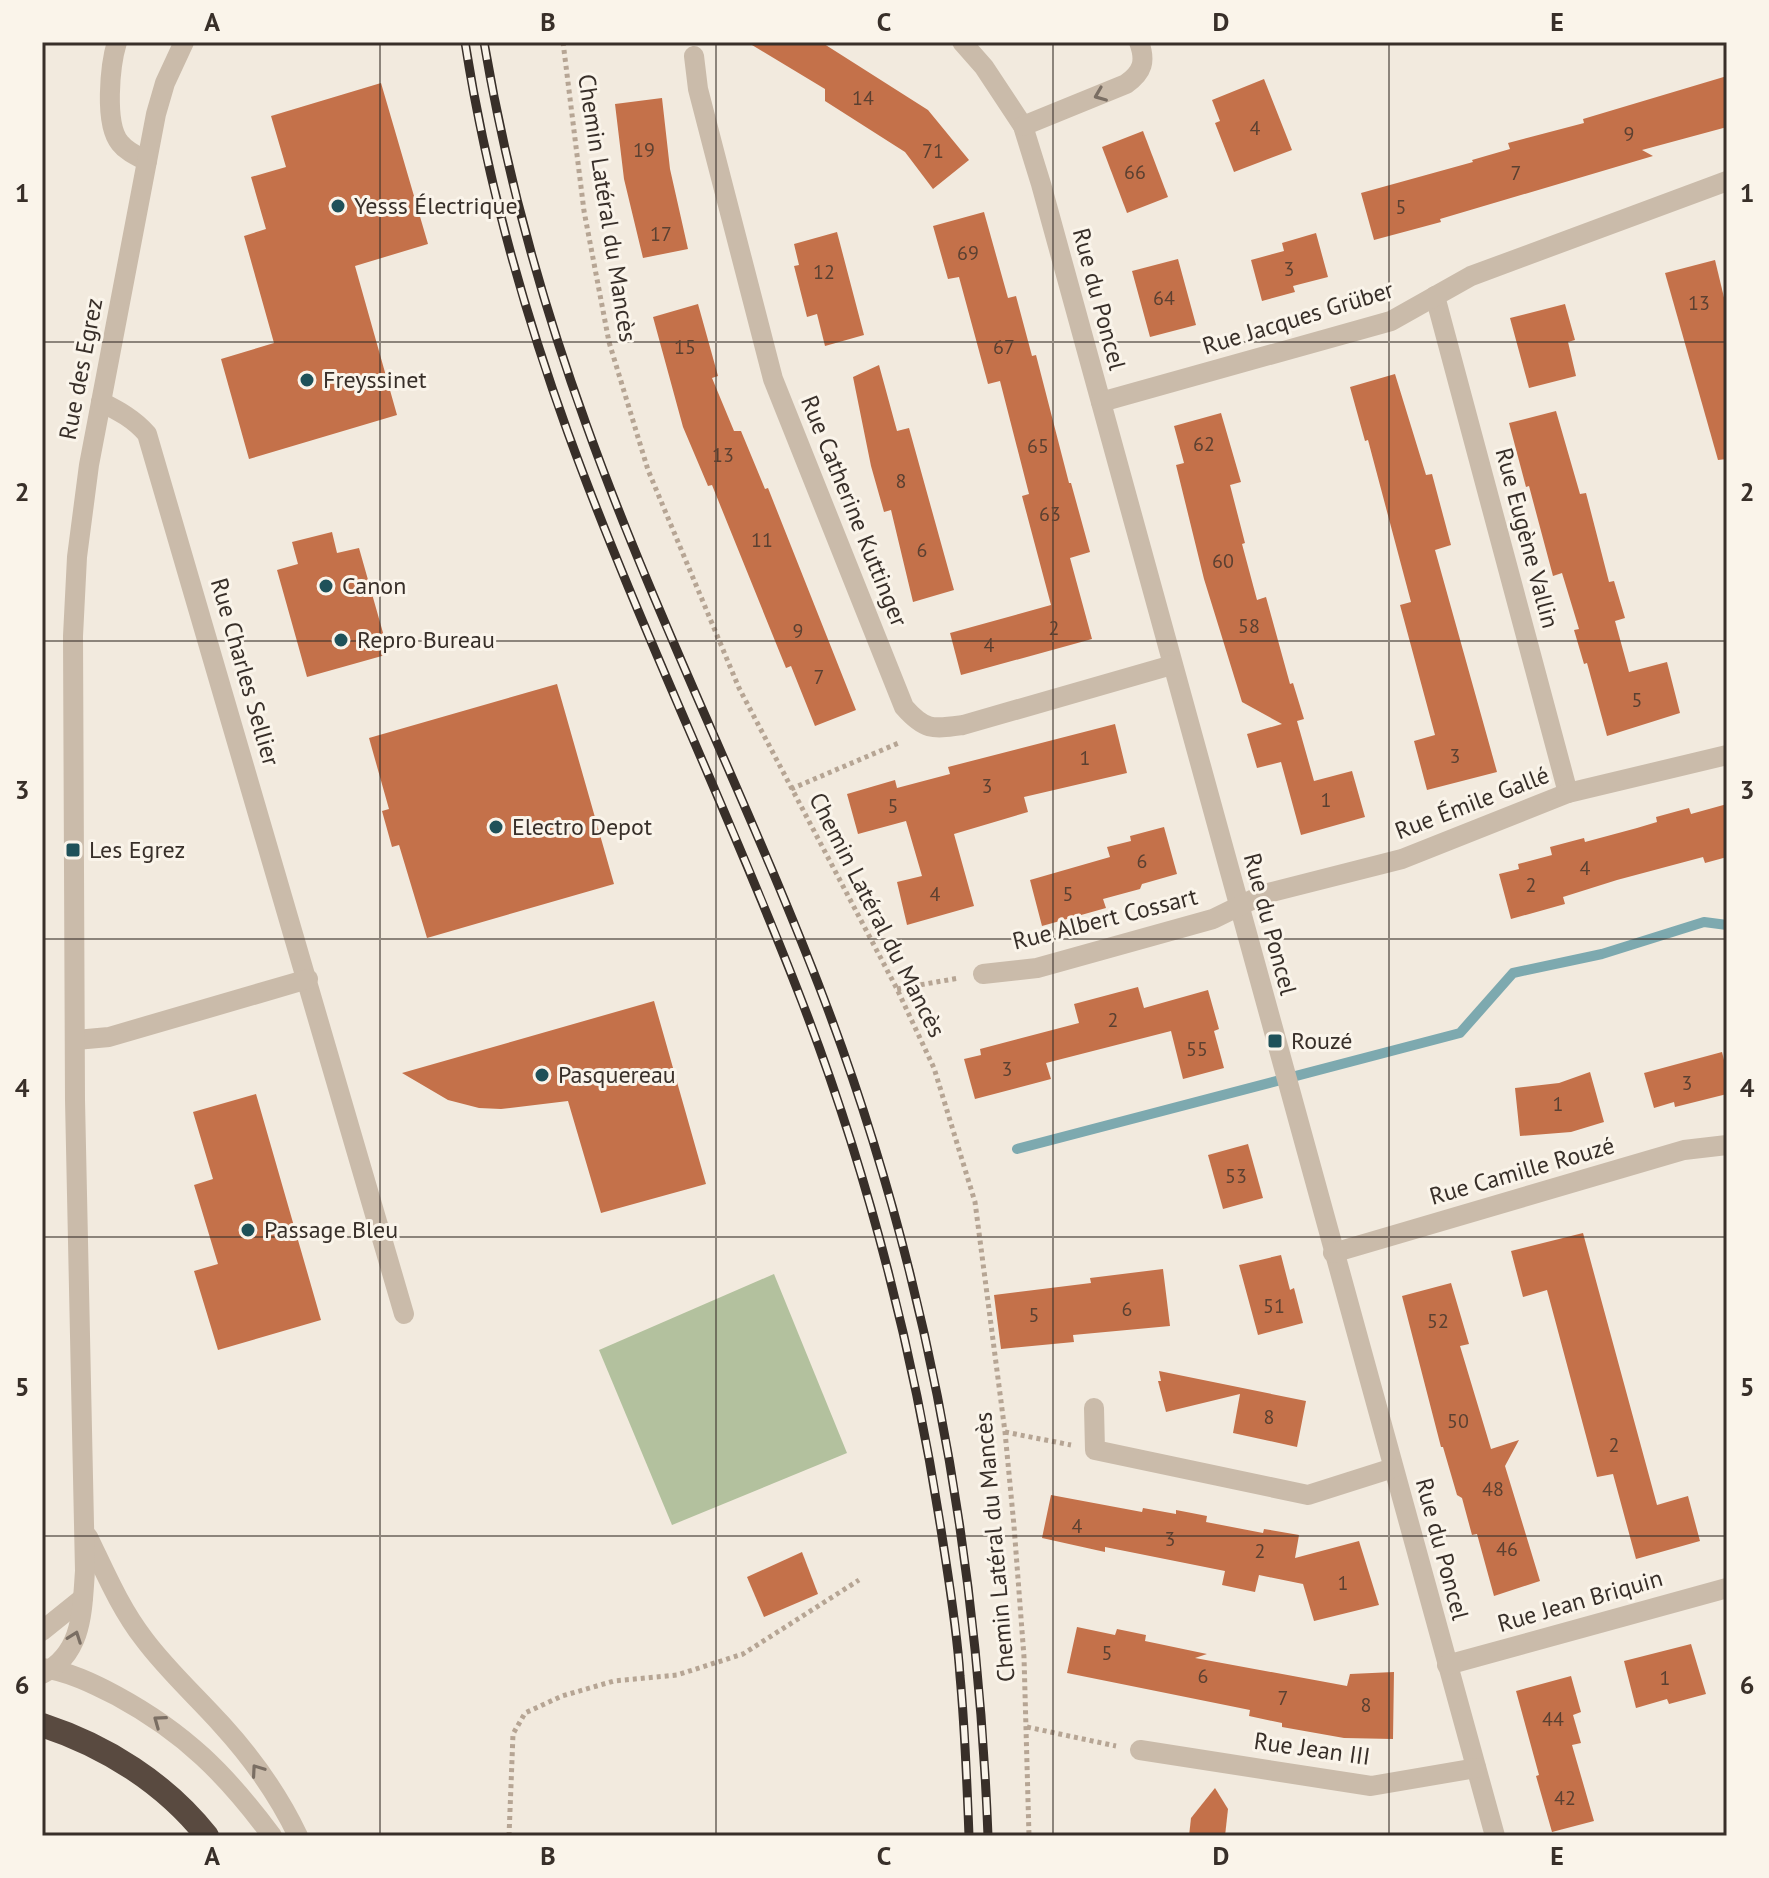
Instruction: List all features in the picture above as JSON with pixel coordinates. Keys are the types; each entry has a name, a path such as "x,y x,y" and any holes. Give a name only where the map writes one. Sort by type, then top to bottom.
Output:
{"highway":[{"path":"42,1725 133,1767 168,1795 207,1836"}],"street":[{"path":"117,42 111,89 114,133 129,152 147,161"},
{"name":"Rue des Egrez","path":"45,1670 70,1650 79,1632 83,1598 73,636 77,557 89,465 156,114 165,83 184,42"},
{"name":"Rue du Poncel","path":"962,42 984,67 1023,126 1157,600 1238,907 1495,1836"},
{"path":"1023,126 1126,84 1136,77 1143,65 1144,55 1139,42"},
{"name":"Rue Catherine Kuttinger","path":"694,56 698,89 773,379 904,707 918,723"},
{"name":"Rue Jacques Grüber","path":"1101,402 1391,321 1471,276 1727,181"},
{"name":"Rue Eugène Vallin","path":"1435,296 1568,793"},
{"name":"Rue Charles Sellier","path":"101,402 138,423 147,434 404,1314"},
{"path":"918,723 939,728 963,725 1172,665"},
{"name":"Rue Émile Gallé","path":"1238,907 1264,894 1402,859 1568,793 1727,755"},
{"name":"Rue Albert Cossart","path":"983,974 1037,968 1213,919 1238,907"},
{"path":"76,1040 109,1037 308,979"},
{"name":"Rue Camille Rouzé","path":"1333,1253 1684,1150 1727,1145"},
{"path":"1094,1408 1095,1450 1308,1495 1393,1468"},
{"path":"84,1529 119,1602 143,1638 250,1760 286,1811 298,1836"},
{"name":"Rue Jean Briquin","path":"1447,1665 1727,1588"},
{"path":"42,1631 83,1598"},
{"path":"45,1670 94,1684 147,1713 184,1739 214,1765 272,1836"},
{"name":"Rue Jean III","path":"1140,1750 1371,1786 1476,1768"}],"path":[{"name":"Chemin Latéral du Mancès","path":"563,42 584,211 609,342 654,485 739,688 897,989 934,1068 975,1202 1005,1432 1024,1657 1029,1836"},
{"path":"791,789 904,740 918,723"},
{"path":"897,989 983,974"},
{"path":"1005,1432 1095,1450"},
{"path":"509,1836 513,1734 525,1713 562,1696 614,1681 677,1675 743,1654 859,1580"},
{"path":"1027,1727 1140,1750"}],"green space":[{"path":"774,1274 847,1453 672,1525 599,1350"}],"building":[{"path":"747,42 821,42 928,110 969,160 933,189 905,152 825,101 825,89"},
{"path":"1727,76 1727,127 1642,150 1653,156 1374,240 1361,193 1473,162 1510,149 1508,143 1584,123 1583,119"},
{"path":"1264,79 1292,150 1234,172 1215,123 1220,121 1212,100"},
{"path":"381,83 428,244 355,266 397,415 249,459 221,359 274,343 244,236 266,229 251,177 286,167 271,116"},
{"path":"662,98 670,169 688,249 643,258 624,179 615,104"},
{"path":"1143,131 1168,197 1127,213 1102,147"},
{"path":"984,212 1008,298 1016,296 1032,356 1036,355 1090,552 1070,558 1092,639 961,675 950,633 1051,605 1022,496 1029,494 1000,381 988,384 959,277 948,279 933,226"},
{"path":"837,232 864,335 825,346 817,314 807,317 794,266 799,265 794,244"},
{"path":"1316,233 1328,277 1293,286 1295,292 1262,301 1251,260 1284,251 1282,243"},
{"path":"1178,259 1196,325 1150,337 1132,271"},
{"path":"1715,260 1727,310 1727,459 1718,460 1665,273"},
{"path":"698,304 718,376 712,378 734,431 741,431 765,489 768,488 856,710 815,726 791,666 786,668 712,485 708,486 683,427 653,317"},
{"path":"1565,304 1575,340 1568,342 1576,376 1529,388 1510,318"},
{"path":"879,365 897,431 909,428 954,590 913,602 891,510 884,512 871,466 853,377"},
{"path":"1395,374 1426,475 1432,474 1451,545 1435,550 1497,772 1427,790 1414,741 1435,735 1400,605 1411,602 1368,440 1365,441 1350,387"},
{"path":"1556,411 1580,494 1586,493 1609,582 1614,581 1625,618 1615,621 1629,672 1667,662 1680,713 1607,736 1587,663 1584,664 1574,630 1579,629 1562,573 1553,576 1509,423"},
{"path":"1221,413 1241,482 1230,485 1245,543 1242,544 1257,600 1266,597 1290,684 1293,683 1304,719 1297,721 1314,781 1352,771 1365,817 1301,835 1281,762 1257,768 1247,734 1282,724 1242,702 1204,579 1176,465 1184,463 1174,426"},
{"path":"332,532 337,553 359,548 389,654 307,677 277,570 298,564 292,542"},
{"name":"Electro Depot","path":"557,684 614,884 427,938 399,845 392,847 382,811 389,809 369,738"},
{"path":"1115,724 1127,773 1024,797 1028,812 954,834 974,906 907,925 897,882 922,876 906,821 858,834 847,794 895,780 897,788 950,774 948,767"},
{"path":"1727,804 1727,857 1705,863 1703,857 1617,880 1563,897 1565,904 1511,919 1499,874 1519,869 1518,864 1552,855 1550,847 1584,838 1585,842 1637,828 1657,822 1656,817 1689,808 1691,814"},
{"path":"1164,827 1177,874 1103,899 1106,908 1042,926 1030,880 1110,857 1107,847 1131,841 1130,836"},
{"path":"1138,987 1144,1008 1208,990 1219,1029 1214,1031 1224,1068 1183,1079 1171,1031 1046,1063 1051,1079 975,1099 964,1059 981,1055 980,1049 1079,1023 1074,1004"},
{"name":"Pasquereau","path":"654,1001 706,1184 601,1213 568,1101 501,1109 479,1108 448,1100 402,1073"},
{"path":"1722,1052 1727,1072 1727,1094 1675,1107 1674,1102 1654,1108 1644,1073"},
{"path":"1590,1072 1604,1122 1571,1132 1520,1136 1515,1088 1559,1083"},
{"name":"Passage Bleu","path":"256,1094 321,1320 218,1350 194,1271 218,1264 194,1185 213,1179 193,1112"},
{"path":"1248,1144 1263,1198 1223,1209 1208,1155"},
{"path":"1583,1233 1657,1505 1688,1496 1700,1541 1636,1559 1613,1474 1597,1477 1547,1290 1523,1297 1511,1251"},
{"path":"1281,1255 1303,1323 1258,1335 1239,1265"},
{"path":"1163,1269 1170,1326 1073,1335 1074,1342 1001,1349 994,1295 1091,1283 1090,1278"},
{"path":"1451,1283 1469,1344 1460,1346 1491,1449 1519,1440 1505,1466 1540,1581 1494,1596 1477,1534 1472,1535 1462,1498 1457,1495 1441,1447 1402,1296"},
{"path":"1159,1371 1306,1401 1297,1447 1233,1433 1240,1394 1166,1412 1158,1381 1161,1381"},
{"path":"1051,1495 1142,1512 1143,1508 1176,1514 1176,1510 1207,1516 1206,1522 1263,1533 1264,1529 1299,1535 1295,1558 1359,1541 1379,1605 1314,1621 1303,1584 1259,1575 1255,1592 1222,1585 1225,1571 1105,1547 1105,1552 1042,1538"},
{"path":"802,1552 818,1594 764,1617 747,1577"},
{"path":"1077,1627 1115,1635 1117,1629 1146,1635 1145,1641 1207,1654 1195,1658 1347,1686 1350,1674 1394,1672 1393,1739 1344,1738 1282,1727 1282,1723 1249,1716 1250,1710 1067,1673"},
{"path":"1691,1644 1706,1694 1669,1704 1667,1699 1636,1708 1624,1661"},
{"path":"1571,1676 1581,1712 1573,1715 1581,1743 1572,1745 1594,1821 1552,1832 1516,1691"},
{"path":"1215,1788 1228,1809 1225,1836 1189,1836 1191,1818"}],"waterway":[{"path":"1017,1149 1460,1033 1513,973 1602,954 1704,922 1727,925"}],"railway":[{"path":"465,42 483,142 507,240 551,385 595,505 801,999 868,1197 918,1399 942,1536 959,1658 969,1836"},
{"path":"484,42 514,187 540,283 586,424 642,569 824,999 860,1100 891,1203 918,1306 958,1516 972,1622 988,1836"}],"place":[{"name":"Yesss Électrique","path":"338,206"},
{"name":"Freyssinet","path":"307,380"},
{"name":"Canon","path":"326,586"},
{"name":"Repro Bureau","path":"341,640"},
{"name":"Electro Depot","path":"496,827"},
{"name":"Les Egrez","path":"73,850"},
{"name":"Rouzé","path":"1275,1041"},
{"name":"Pasquereau","path":"542,1075"},
{"name":"Passage Bleu","path":"248,1230"}]}
